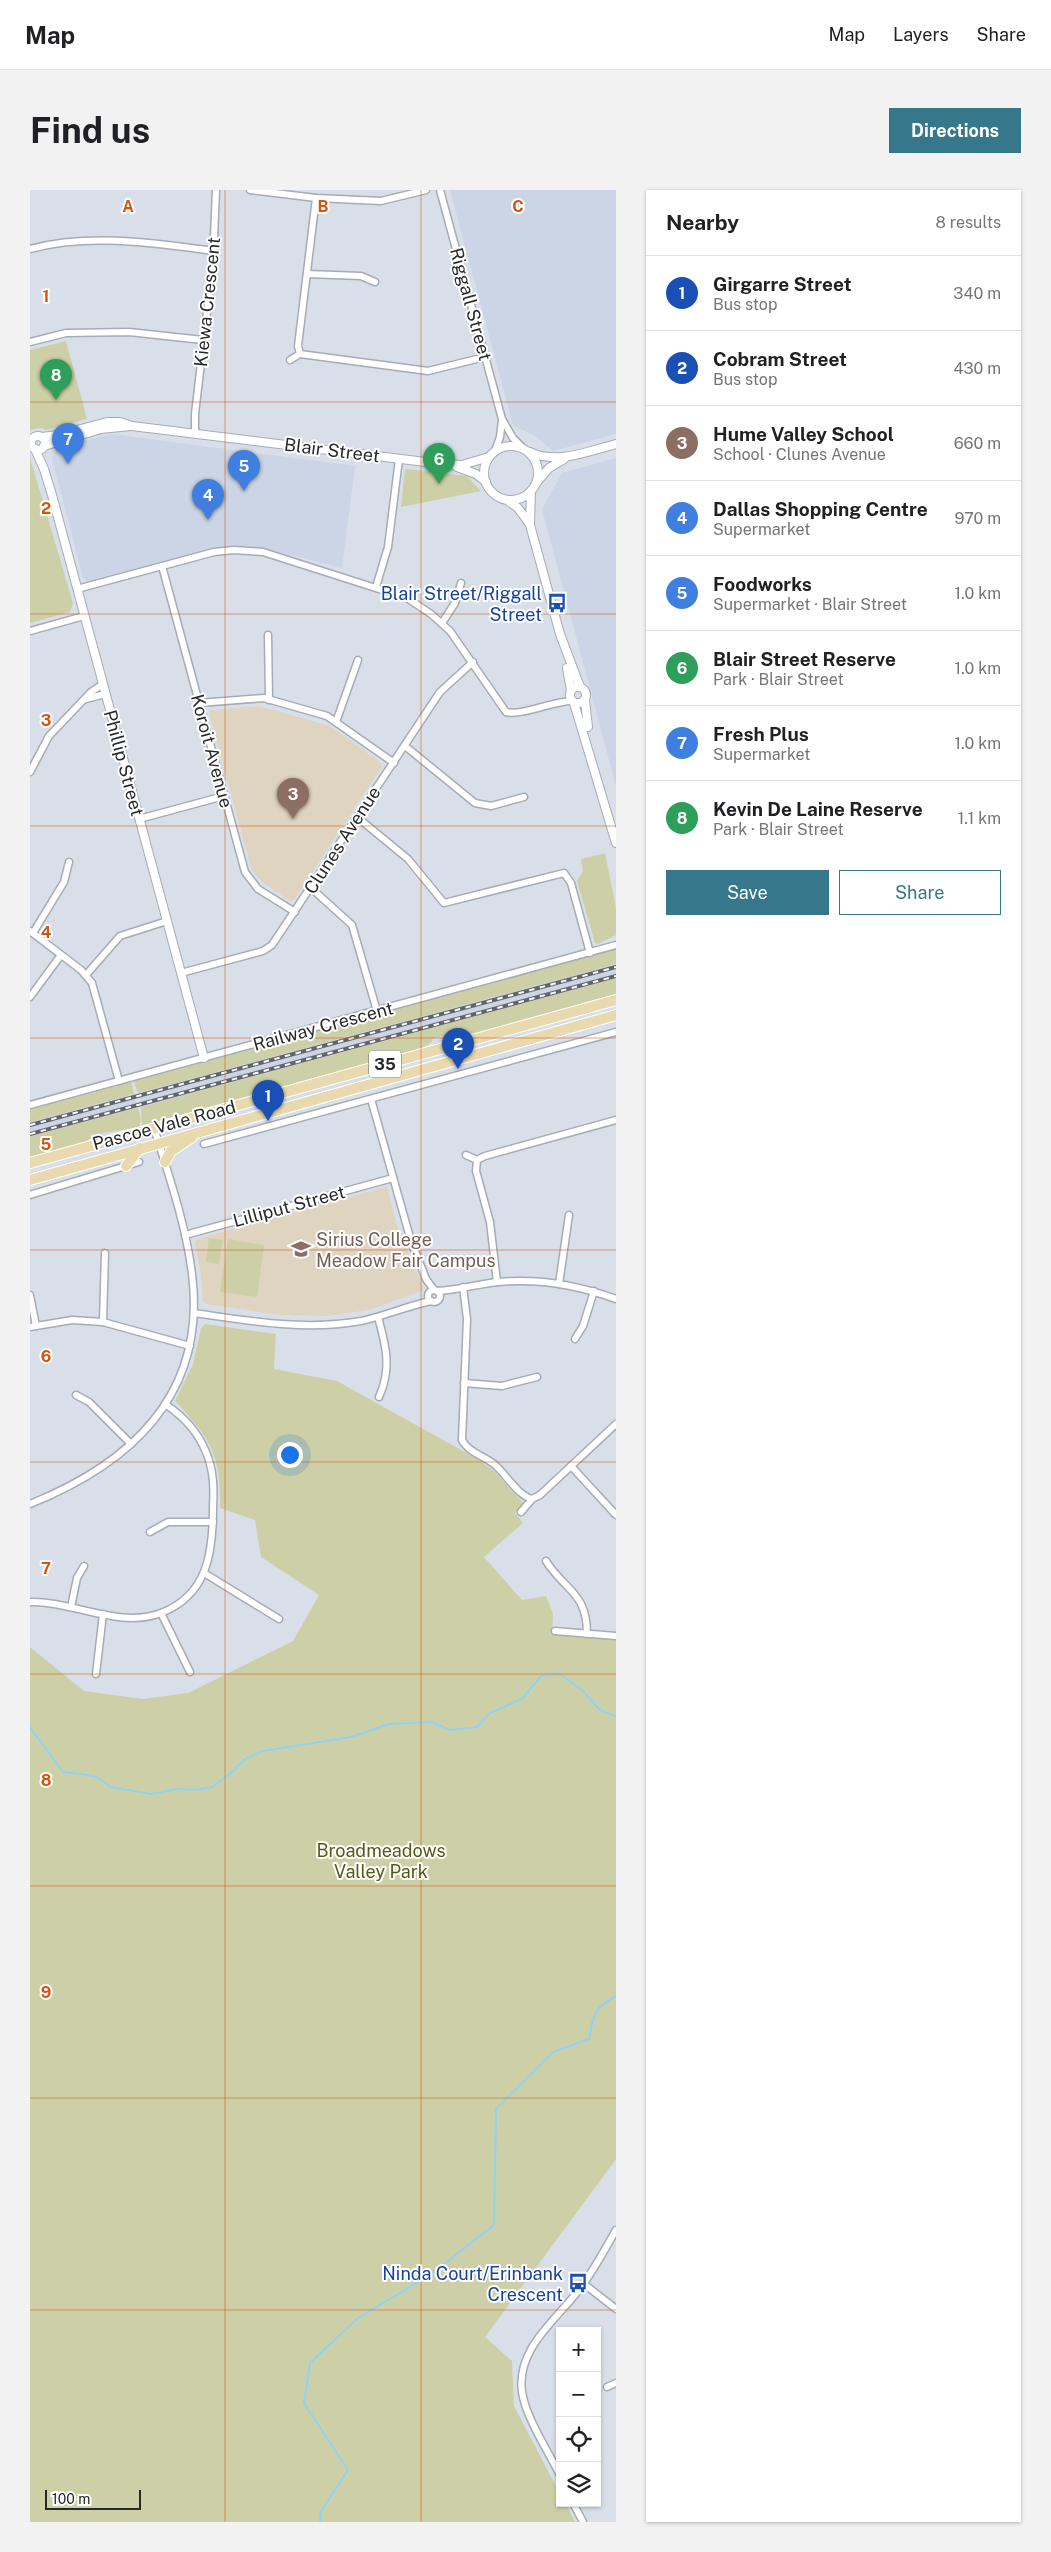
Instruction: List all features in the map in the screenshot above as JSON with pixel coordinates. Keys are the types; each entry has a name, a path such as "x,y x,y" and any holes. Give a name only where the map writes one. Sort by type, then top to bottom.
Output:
{"main road":[{"name":"Pascoe Vale Road","path":"30,1163 616,1000"},
{"name":"Pascoe Vale Road","path":"30,1180 616,1015"},
{"path":"521,1027 522,1032 526,1034 571,1022 600,1019"},
{"path":"164,1162 174,1148 201,1131"},
{"path":"126,1166 140,1148"}],"street":[{"name":"Kiewa Crescent","path":"192,433 214,251 216,190"},
{"path":"250,190 316,198 381,201 426,190"},
{"name":"Riggall Street","path":"440,190 502,419 509,432 526,450"},
{"path":"300,354 298,346 316,198"},
{"path":"30,249 52,243 138,241 214,251"},
{"path":"307,274 361,276 375,282"},
{"path":"30,342 66,333 129,332 204,340"},
{"path":"290,360 300,354 428,371 485,357"},
{"name":"Riggall Street","path":"495,451 500,437 502,419"},
{"name":"Blair Street","path":"132,426 101,429 35,446 36,436 58,435 107,422 120,422 132,426 442,464 462,465 489,458"},
{"name":"Phillip Street","path":"42,437 35,446 44,469 78,589 204,1058"},
{"path":"530,525 518,508 506,499 498,496 486,482 485,465 495,451 510,445 546,458 570,456 616,444"},
{"path":"526,450 538,466 536,484"},
{"path":"506,499 524,497 549,468 570,456"},
{"path":"376,587 388,547 399,459"},
{"name":"Blair Street","path":"442,464 464,469 486,482"},
{"path":"531,491 530,525 560,634 573,702 612,826"},
{"path":"78,589 226,550 254,551 376,587 406,598 442,623 457,639 506,712 515,713 555,702 579,704 585,700"},
{"name":"Koroit Avenue","path":"162,566 247,876 258,889 295,912"},
{"path":"442,623 456,603 461,582"},
{"path":"30,631 84,616"},
{"path":"560,634 580,687 585,692 586,720 616,843"},
{"path":"268,635 269,700"},
{"path":"336,722 358,660"},
{"name":"Clunes Avenue","path":"181,973 266,950 276,941 444,687 472,662"},
{"path":"30,772 46,740 95,688 103,684"},
{"path":"555,702 580,687"},
{"path":"85,700 96,694 106,694"},
{"path":"199,703 249,699 269,700 327,716 394,763"},
{"path":"404,746 475,804 491,806 524,797"},
{"path":"139,819 224,796"},
{"path":"358,817 408,859 444,903 564,874 571,883 590,953"},
{"path":"69,862 64,882 31,932 86,975 94,988 119,1081"},
{"path":"311,888 352,925 377,1011"},
{"path":"86,975 120,936 167,921"},
{"name":"Railway Crescent","path":"30,1105 616,945"},
{"path":"30,997 62,956"},
{"name":"Pascoe Vale Road","path":"204,1144 616,1032"},
{"path":"371,1099 411,1242 432,1294 439,1298 459,1288"},
{"path":"477,1160 485,1156 616,1120"},
{"name":"Pascoe Vale Road","path":"231,1123 239,1134"},
{"path":"30,1504 92,1475 131,1444 165,1404 181,1374 190,1346 194,1313 192,1275 185,1235 154,1128"},
{"path":"466,1155 477,1160"},
{"path":"477,1160 476,1171 490,1222 497,1282"},
{"name":"Pascoe Vale Road","path":"30,1195 139,1162"},
{"name":"Lilliput Street","path":"185,1235 393,1178"},
{"path":"559,1284 569,1215"},
{"path":"103,1322 105,1253"},
{"path":"194,1313 303,1326 344,1323 378,1317 411,1306 432,1294 497,1282 559,1284 594,1292 616,1300"},
{"path":"459,1288 467,1319 461,1434 464,1444 495,1465 522,1494 532,1499"},
{"path":"575,1339 583,1326 594,1292"},
{"path":"30,1295 33,1326 72,1320 103,1322 190,1346"},
{"path":"378,1317 388,1358 385,1383 379,1397"},
{"path":"464,1384 502,1386 537,1377"},
{"path":"76,1395 89,1402 131,1444"},
{"path":"30,1602 71,1607 128,1618 161,1613 182,1600 204,1573 211,1551 213,1481 206,1451 192,1428 165,1404"},
{"path":"521,1512 532,1499 540,1495 616,1424"},
{"path":"571,1466 616,1515"},
{"path":"150,1532 168,1522 213,1522"},
{"path":"546,1561 583,1604 587,1617 587,1634"},
{"path":"71,1607 78,1578 84,1566"},
{"path":"204,1573 279,1619"},
{"path":"161,1613 190,1672"},
{"path":"96,1674 103,1614"},
{"path":"555,1631 616,1636"},
{"path":"556,2467 526,2406 522,2392 523,2371 534,2344 584,2284 616,2230"},
{"path":"584,2284 616,2308"},
{"path":"608,2387 616,2383"},
{"path":"575,2507 584,2522"}],"shaded area":[{"path":"450,190 616,190 616,434 553,451 535,436 513,425"},
{"path":"112,434 355,466 342,568 262,548 233,547 201,551 91,584 83,578 52,458 58,447"},
{"path":"616,458 616,786 542,509 562,473"},
{"path":"259,706 330,726 381,763 382,767 294,900 290,901 262,882 252,871 209,712 211,710"},
{"path":"616,964 616,978 141,1107 138,1093"},
{"path":"134,1094 138,1108 30,1136 30,1122"},
{"name":"Sirius College Meadow Fair Campus","path":"385,1187 388,1189 396,1223 423,1288 421,1291 368,1310 327,1316 281,1315 206,1304 203,1301 201,1274 195,1243 197,1239"}],"green space":[{"path":"66,341 87,419 46,430 40,428 30,430 30,350"},
{"path":"30,458 73,603 70,612 30,623"},
{"path":"405,469 467,476 481,491 401,507"},
{"path":"605,853 616,908 616,935 598,944 595,943 577,881 583,871 581,859"},
{"path":"616,949 616,964 138,1093 133,1080"},
{"path":"616,978 616,995 460,1038 444,1039 443,1036 432,1039 432,1042 418,1050 142,1126 141,1107"},
{"path":"131,1081 134,1094 30,1122 30,1108"},
{"path":"138,1108 141,1119 139,1127 98,1134 83,1143 30,1158 30,1136"},
{"path":"209,1238 223,1240 219,1264 206,1262"},
{"path":"228,1239 264,1245 257,1297 220,1292"},
{"name":"Broadmeadows Valley Park","path":"205,1324 276,1334 274,1369 337,1381 479,1460 494,1471 524,1504 515,1513 523,1523 484,1557 522,1600 546,1596 553,1614 552,1634 616,1639 616,2159 485,2337 512,2361 514,2406 556,2486 556,2507 567,2507 575,2522 30,2522 30,1647 84,1691 143,1699 188,1693 293,1641 319,1595 261,1557 255,1520 220,1508 218,1474 216,1461 211,1449 197,1426 175,1401 193,1364 201,1328"}],"waterway":[{"path":"30,1727 63,1772 95,1776 111,1787 151,1794 177,1789 195,1790 212,1787 230,1774 245,1759 263,1751 351,1737 389,1724 431,1722 450,1730 477,1727 490,1713 522,1699 541,1676 560,1674 583,1691 600,1710 616,1716"},
{"path":"320,2522 321,2511 348,2470 304,2403 310,2363 358,2318 430,2275 494,2225 496,2109 553,2052 589,2039 595,2013 608,2000 616,1996"}],"railway":[{"path":"30,1125 616,967"},
{"path":"30,1134 616,976"}],"place":[{"name":"Kevin De Laine Reserve","path":"56,400"},
{"name":"Fresh Plus","path":"68,464"},
{"name":"Blair Street Reserve","path":"439,484"},
{"name":"Foodworks","path":"244,491"},
{"name":"Dallas Shopping Centre","path":"208,520"},
{"name":"Blair Street/Riggall Street","path":"557,603"},
{"name":"Hume Valley School","path":"293,819"},
{"name":"Cobram Street","path":"458,1069"},
{"name":"Girgarre Street","path":"268,1121"},
{"name":"Sirius College Meadow Fair Campus","path":"301,1249"},
{"name":"Ninda Court/Erinbank Crescent","path":"578,2283"}]}
